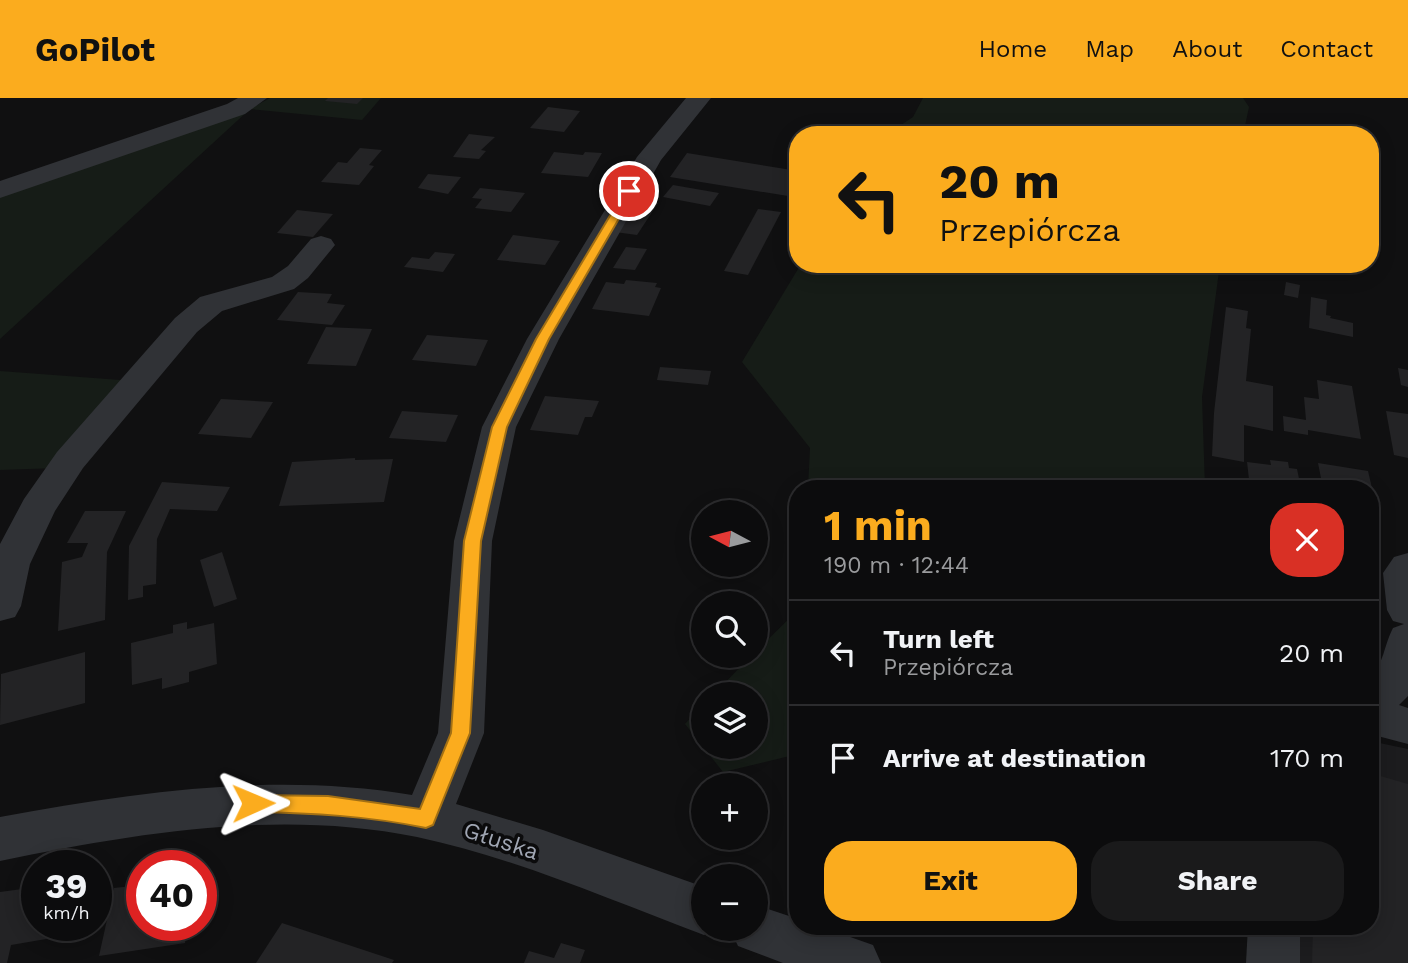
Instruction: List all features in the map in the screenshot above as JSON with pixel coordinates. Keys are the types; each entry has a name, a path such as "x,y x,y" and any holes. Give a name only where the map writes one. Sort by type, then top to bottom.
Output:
{"street":[{"path":"0,190 236,109 255,98"},
{"path":"426,819 461,733 472,541 499,427 542,339 625,198 650,157 699,98"},
{"path":"0,606 10,564 37,508 70,460 186,325 211,304 283,284 298,272 321,245"},
{"path":"1408,567 1403,573 1408,610"},
{"path":"1379,697 1399,677 1408,639"},
{"path":"1379,718 1408,726"},
{"name":"Głuska","path":"0,839 157,812 228,804 328,804 382,810 474,831 691,906"},
{"path":"768,933 854,963"},
{"path":"1273,963 1274,935"}],"shaded area":[{"path":"270,98 381,98 362,120 250,109"},
{"path":"923,98 1243,98 1249,107 1245,126 900,126 913,117"},
{"path":"250,109 0,339 0,190"},
{"path":"796,273 1219,273 1202,397 1205,480 808,480 810,448 742,362"},
{"path":"0,371 134,381 57,468 0,470"},
{"path":"789,619 789,756 723,772 713,759 768,759 768,682 726,682 739,668 768,668 768,639"},
{"path":"691,717 691,732 685,724"},
{"path":"1379,743 1408,749 1408,963 1293,963 1294,935 1379,935"}],"building":[{"path":"328,98 363,98 357,104 325,101"},
{"path":"548,107 580,111 564,132 530,128"},
{"path":"469,134 495,137 481,150 486,151 479,159 453,157"},
{"path":"360,148 382,150 369,165 374,166 359,185 321,182 338,162 347,163"},
{"path":"554,152 583,155 585,152 602,153 588,177 541,173"},
{"path":"687,153 789,170 789,194 788,196 670,177"},
{"path":"428,174 461,177 448,194 418,188"},
{"path":"673,185 719,193 710,206 663,197"},
{"path":"480,188 525,193 511,212 475,208 482,199 472,198"},
{"path":"637,200 658,203 637,235 615,232"},
{"path":"758,209 781,212 748,275 724,271"},
{"path":"297,210 333,214 313,237 277,233"},
{"path":"513,235 560,241 545,265 497,260"},
{"path":"626,247 647,249 635,270 613,268"},
{"path":"435,252 455,254 443,272 404,267 412,257 429,259"},
{"path":"626,280 657,283 655,287 661,288 649,316 592,309 606,282 624,284"},
{"path":"1286,282 1300,285 1298,298 1284,295"},
{"path":"298,292 332,294 327,303 345,305 332,325 277,320"},
{"path":"1311,297 1327,300 1326,315 1331,316 1330,318 1353,323 1353,337 1309,328"},
{"path":"1226,307 1248,311 1246,328 1251,329 1246,381 1273,386 1273,431 1244,425 1244,462 1212,456"},
{"path":"326,327 372,329 356,366 307,364"},
{"path":"427,335 488,340 476,366 412,360"},
{"path":"660,367 711,371 708,385 657,380"},
{"path":"1398,368 1408,370 1408,387 1401,385"},
{"path":"1317,380 1352,386 1361,439 1308,430 1308,435 1284,431 1283,416 1306,420 1304,397 1319,399"},
{"path":"545,396 599,401 592,417 585,417 578,435 530,430"},
{"path":"221,399 273,402 251,438 198,434"},
{"path":"402,411 458,415 446,442 389,438"},
{"path":"1386,411 1408,414 1408,458 1394,455"},
{"path":"355,458 393,459 384,502 279,506 292,462"},
{"path":"1270,460 1288,462 1289,468 1297,469 1299,480 1249,480 1247,462 1271,465"},
{"path":"1318,463 1368,471 1370,480 1321,480"},
{"path":"162,482 230,487 217,511 170,509 157,539 156,584 143,586 143,597 128,600 129,546"},
{"path":"85,511 126,511 107,552 105,620 58,631 62,562 82,557 88,543 67,543"},
{"path":"222,552 237,599 214,607 200,560"},
{"path":"187,622 187,629 214,623 217,664 189,672 189,682 162,689 162,678 132,685 131,643 173,633 173,625"},
{"path":"85,652 85,703 0,725 1,674"},
{"path":"1379,776 1408,784 1408,963 1312,963 1313,935 1379,935"},
{"path":"126,887 126,941 185,943 99,956 102,941 112,941 114,888"},
{"path":"21,889 21,941 34,941 11,945 7,963 0,963 0,892"},
{"path":"282,923 394,960 392,963 256,963"},
{"path":"561,943 585,950 580,963 524,963 529,951 554,958"}],"route":[{"path":"253,803 328,804 382,810 426,819 461,733 472,541 499,427 542,339 629,191"}]}
